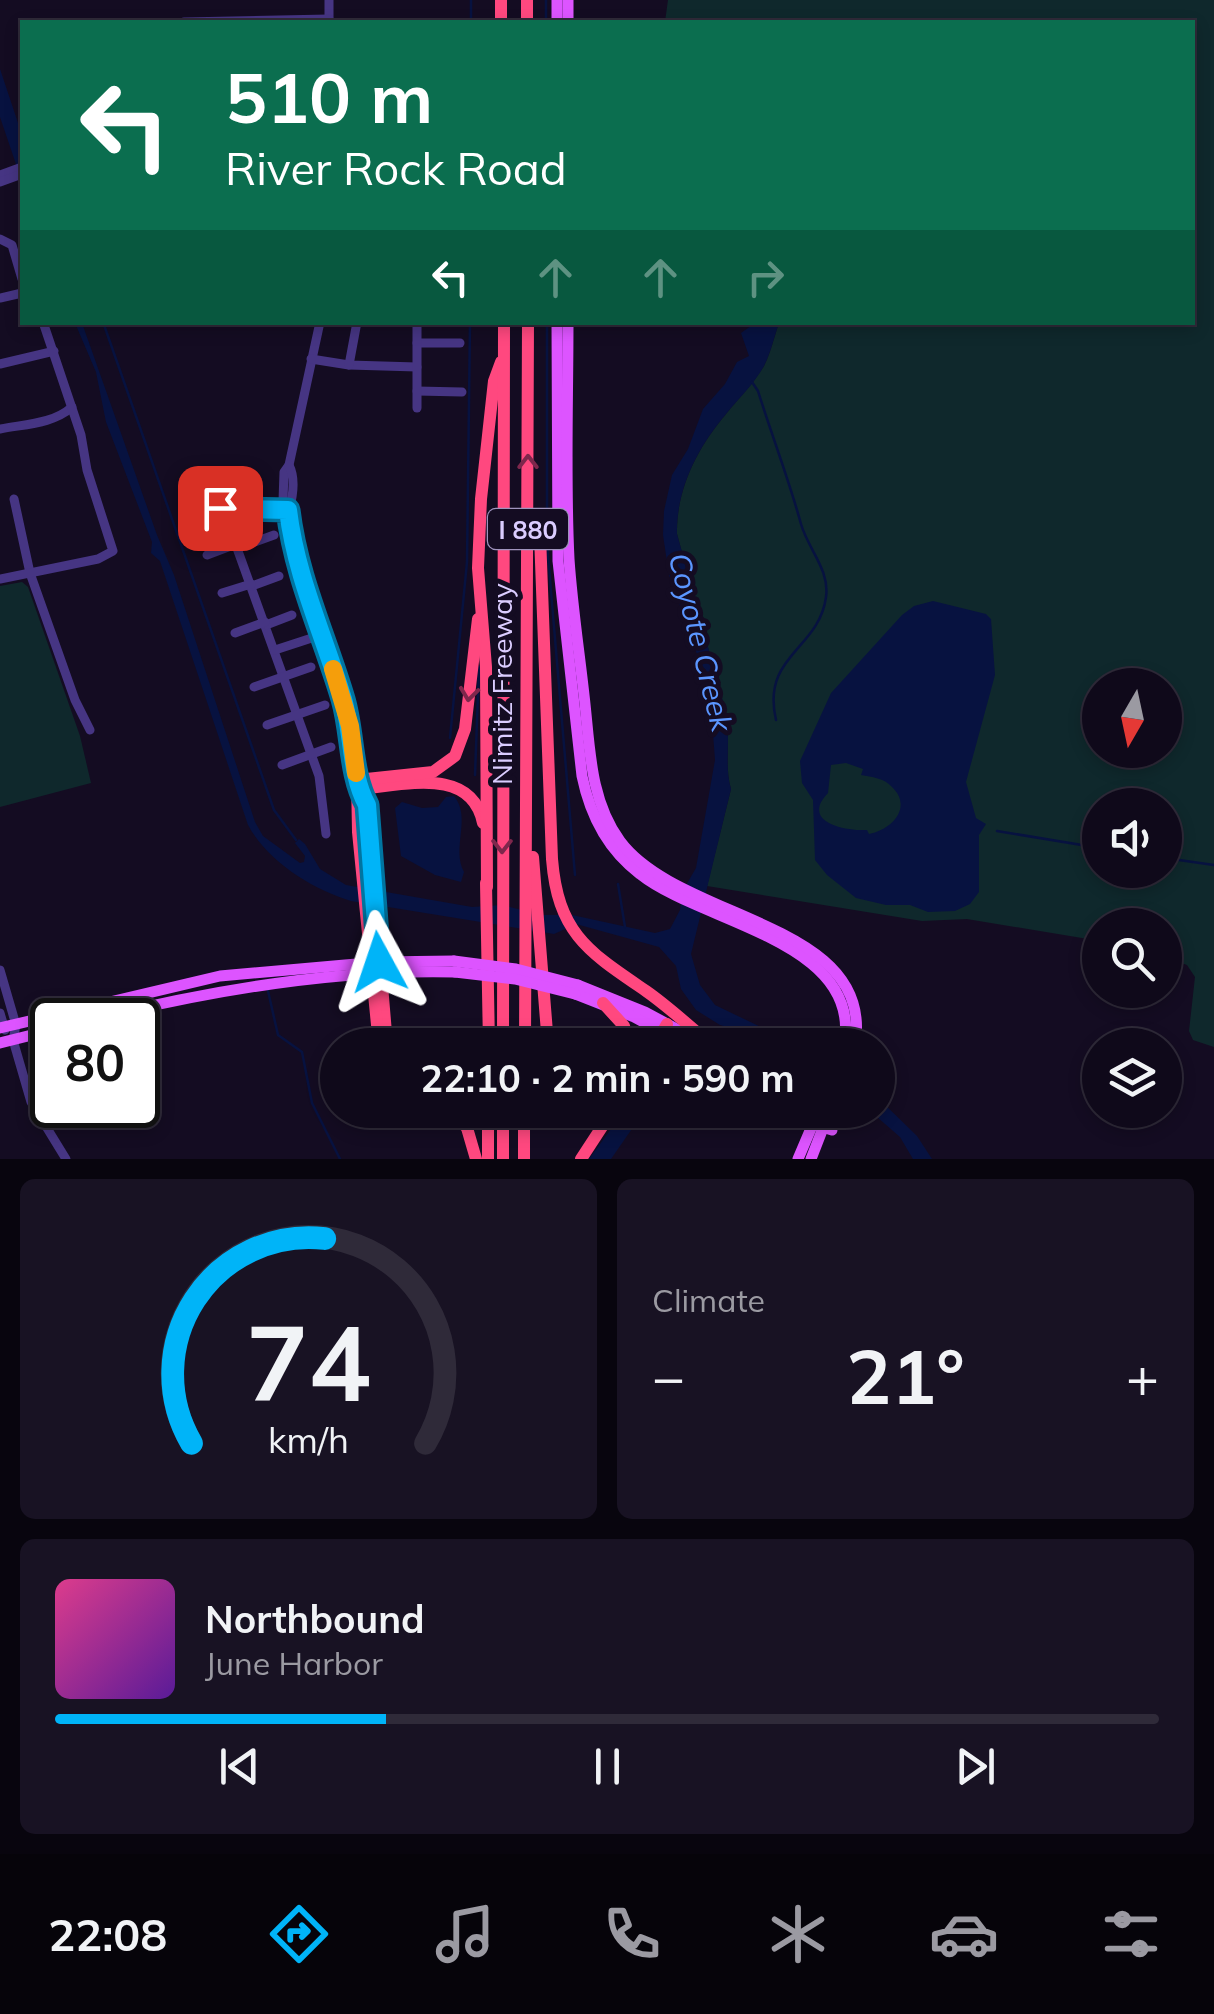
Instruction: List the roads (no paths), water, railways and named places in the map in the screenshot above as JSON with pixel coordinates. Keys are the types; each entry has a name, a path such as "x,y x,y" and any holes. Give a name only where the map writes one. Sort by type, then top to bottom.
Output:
{"highway":[{"name":"Nimitz Freeway","path":"503,1028 504,325"},
{"name":"Nimitz Freeway","path":"525,1028 532,943 526,735 528,325"},
{"path":"486,887 488,778 480,499 494,381 504,356"},
{"path":"528,510 540,535 558,896 590,952 689,1028"},
{"path":"358,785 433,772 455,756 464,730 480,597"},
{"path":"358,785 440,783 465,790 480,810 488,937 488,1028"},
{"path":"358,785 367,805 366,875 377,1028"},
{"path":"532,943 545,1028"},
{"path":"374,968 385,1028"},
{"path":"481,1028 487,986"},
{"path":"603,1003 625,1028"},
{"path":"466,1128 476,1159"},
{"path":"488,1128 488,1159"},
{"path":"503,1128 503,1159"},
{"path":"524,1128 524,1159"},
{"path":"581,1159 601,1128"}],"main road":[{"path":"557,325 573,646 600,803 629,852 669,888 830,962 849,990 856,1028"},
{"path":"562,412 568,325"},
{"path":"810,954 839,994 845,1028"},
{"path":"7,1027 220,976 454,967 516,969 577,989 665,1028"},
{"path":"160,1003 374,968"},
{"path":"577,989 665,1028"},
{"path":"0,1043 30,1036"},
{"path":"798,1159 815,1128"},
{"path":"810,1159 818,1128"}],"street":[{"path":"329,0 329,20"},
{"path":"0,239 12,245 20,271"},
{"path":"0,580 108,556 113,551 91,483 82,435 45,325"},
{"path":"319,325 289,465 293,491 288,510 298,570 350,726 358,785"},
{"path":"349,365 356,325"},
{"path":"417,408 418,325"},
{"path":"417,343 460,344"},
{"path":"0,364 54,351"},
{"path":"311,359 349,365 417,367"},
{"path":"417,392 462,392"},
{"path":"0,428 62,416 72,407"},
{"path":"14,500 30,573 90,730"},
{"path":"193,508 220,508 230,514"},
{"path":"230,514 238,509 288,510"},
{"path":"230,514 230,526 319,776 326,834"},
{"path":"207,554 274,535"},
{"path":"222,593 279,576"},
{"path":"236,632 292,615"},
{"path":"274,650 321,636"},
{"path":"254,687 311,666"},
{"path":"268,726 326,705"},
{"path":"282,764 331,747"},
{"path":"0,970 7,1027"},
{"path":"0,1013 14,1040 31,1102 66,1159"}],"water":[{"path":"0,69 20,129 20,176 0,117"},
{"name":"Coyote Creek","path":"76,325 83,325 263,836 300,863 305,856 295,843 299,839 320,869 346,885 472,907 502,905 541,915 572,915 655,933 670,929 680,910 682,892 696,868 715,760 704,674 669,575 664,511 672,475 688,449 703,409 725,384 737,362 749,356 741,333 752,325 778,325 764,366 697,455 680,501 677,534 726,713 731,789 691,954 700,985 715,1005 763,1028 731,1028 696,1010 681,989 676,966 659,947 576,924 554,934 351,901 307,881 267,851 248,825 160,561 151,553 152,542 106,422 96,372"},
{"path":"933,601 986,614 991,619 995,675 966,782 976,818 986,824 979,835 979,892 970,904 955,911 928,912 910,905 886,905 856,898 827,875 815,860 813,800 802,783 800,761 831,693 914,606","holes":["846,763 863,769 861,775 889,784 900,802 892,823 869,834 867,830 829,823 819,811 828,793 831,765"]},
{"path":"454,796 462,823 461,882 435,875 401,856 395,808 402,802 422,808 438,807 446,797"},
{"path":"895,1115 917,1136 932,1159 913,1159 890,1128 895,1128"},
{"path":"612,1128 633,1128 611,1159 589,1159"}],"waterway":[{"path":"471,0 471,20"},
{"path":"546,0 546,20"},
{"path":"104,325 274,810 296,840"},
{"path":"450,738 467,562 470,325"},
{"path":"547,325 547,544 575,875"},
{"path":"752,382 826,587 821,615 776,681 776,720"},
{"path":"475,775 479,667"},
{"path":"997,831 1082,845"},
{"path":"1182,860 1214,865"},
{"path":"618,884 625,927"},
{"path":"268,991 278,1035 302,1052 312,1103 340,1159"}]}
